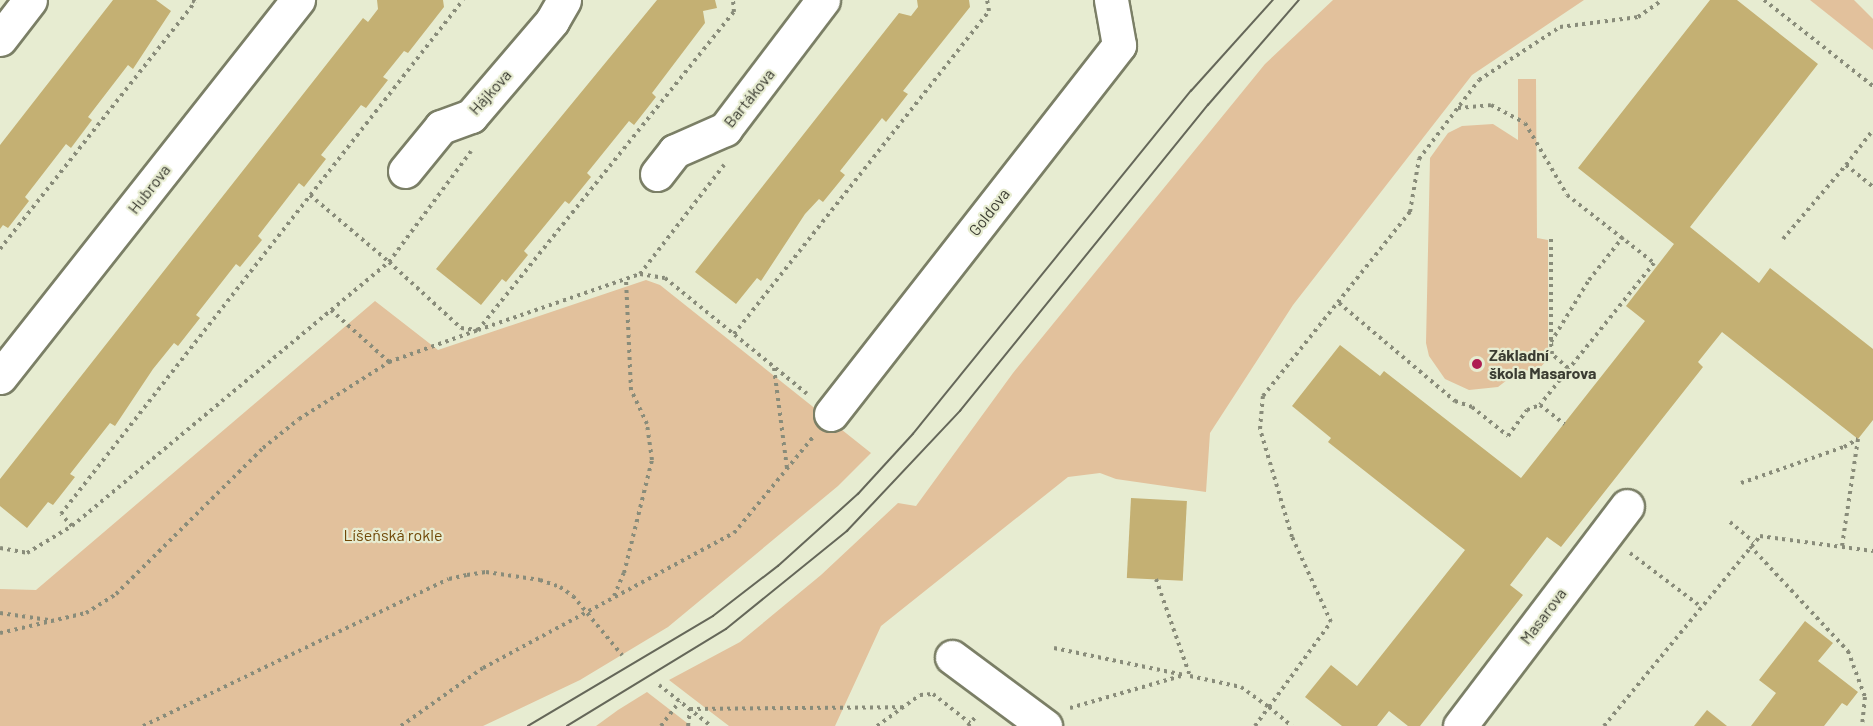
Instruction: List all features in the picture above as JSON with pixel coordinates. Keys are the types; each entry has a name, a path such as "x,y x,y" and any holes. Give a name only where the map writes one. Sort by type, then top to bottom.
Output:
{"street":[{"path":"0,39 30,0"},
{"name":"Hubrova","path":"0,377 298,0"},
{"name":"Hájkova","path":"405,171 441,127 471,116 552,21 564,0"},
{"name":"Bartákova","path":"657,174 675,151 725,129 817,13 823,0"},
{"name":"Goldova","path":"831,414 1119,45 1111,0"},
{"name":"Masarova","path":"1460,726 1627,506"},
{"path":"952,657 1054,717"}],"path":[{"path":"0,249 195,2 192,0"},
{"path":"72,526 61,514 464,0"},
{"path":"478,330 734,12 733,0"},
{"path":"734,334 989,11 987,0"},
{"path":"1255,726 1331,622 1292,537 1260,429 1261,406 1272,383 1339,303 1410,212 1419,159 1479,80 1560,27 1638,17 1662,0"},
{"path":"1764,0 1873,86"},
{"path":"1339,303 1455,401 1472,407 1508,436 1527,410 1540,405 1654,263 1567,195 1537,138 1515,115 1480,104 1457,108"},
{"path":"1783,239 1873,130"},
{"path":"1846,165 1873,187"},
{"path":"310,195 389,262 461,328 478,330"},
{"path":"1551,342 1589,280 1623,237"},
{"path":"1551,239 1552,354 1568,368"},
{"path":"0,548 27,553 72,526 389,262"},
{"path":"0,633 86,613 116,594 263,448 332,396 389,362 640,274 665,278 831,414 734,533 483,668 401,726"},
{"path":"614,597 624,573 652,460 647,424 631,390 626,279"},
{"path":"331,310 389,362"},
{"path":"774,367 787,468"},
{"path":"1540,405 1564,424"},
{"path":"1741,483 1844,447 1858,439 1842,546"},
{"path":"1730,522 1754,542"},
{"path":"1605,534 1700,606"},
{"path":"1604,726 1700,606 1760,536 1777,536 1873,551"},
{"path":"1750,546 1848,651 1865,697 1862,726"},
{"path":"143,726 450,579 486,572 540,580 573,596 585,614 622,655"},
{"path":"1156,579 1190,676"},
{"path":"0,613 49,620"},
{"path":"1054,648 1241,687 1292,726"},
{"path":"1054,717 1184,675"},
{"path":"659,685 711,726"},
{"path":"877,726 920,695 933,694 970,723"},
{"path":"661,726 680,701"},
{"path":"690,709 904,707"},
{"path":"688,726 690,709"}],"green space":[{"path":"1333,0 1584,0 1472,75 1293,305 1210,433 1206,492 1116,479 1100,473 1068,477 881,626 835,726 729,726 669,680 740,642 821,575 898,503 916,506 1013,373 1265,64"},
{"path":"1810,0 1854,0 1873,19 1873,50"},
{"path":"1518,79 1536,79 1537,238 1548,240 1548,359 1537,371 1520,370 1498,387 1469,390 1445,379 1429,356 1426,343 1430,158 1448,133 1462,126 1493,124 1518,140"},
{"name":"Líšeňská rokle","path":"646,280 660,285 871,453 838,486 668,627 580,680 483,726 0,726 0,589 36,590 375,301 438,350"},
{"path":"647,692 691,726 596,726 618,710"}],"building":[{"path":"113,0 156,0 171,11 133,69 128,65 88,117 92,120 71,148 66,144 25,197 29,201 8,228 3,225 0,229 0,145"},
{"path":"377,0 443,0 444,7 408,53 404,51 383,77 388,80 366,108 361,105 321,155 326,159 304,187 299,183 258,236 262,240 240,267 236,264 196,315 200,318 178,346 174,343 153,369 115,426 110,423 70,474 75,477 53,505 48,502 27,528 0,506 0,479 363,18 368,22 378,9"},
{"path":"657,0 715,0 717,8 703,11 705,23 652,93 656,97 634,125 629,121 587,173 591,177 569,204 565,201 524,251 528,255 506,282 502,279 481,305 436,269"},
{"path":"917,0 969,0 970,7 903,91 908,94 886,122 882,118 840,171 845,175 823,202 819,199 805,214 761,281 757,278 736,304 695,272 899,13 911,16 918,7"},
{"path":"1710,0 1737,0 1818,64 1690,227 1759,283 1770,268 1873,349 1873,420 1858,439 1722,332 1698,362 1703,367 1561,547 1547,537 1510,585 1523,595 1420,726 1408,726 1389,711 1377,726 1342,726 1305,697 1331,665 1357,686 1465,550 1328,442 1331,438 1292,406 1340,345 1380,376 1384,371 1521,478 1645,321 1626,306 1674,244 1578,168"},
{"path":"1131,498 1187,501 1183,581 1127,578"},
{"path":"1805,621 1833,643 1818,661 1858,692 1847,706 1842,703 1824,726 1751,726 1776,693 1759,680"},
{"path":"1707,710 1727,726 1694,726"}],"tram line":[{"path":"528,726 713,616 778,566 858,494 913,434 1191,91 1273,0"},
{"path":"567,726 726,629 847,531 960,411 1208,105 1299,0"}],"place":[{"name":"Základní škola Masarova","path":"1477,364"}]}
